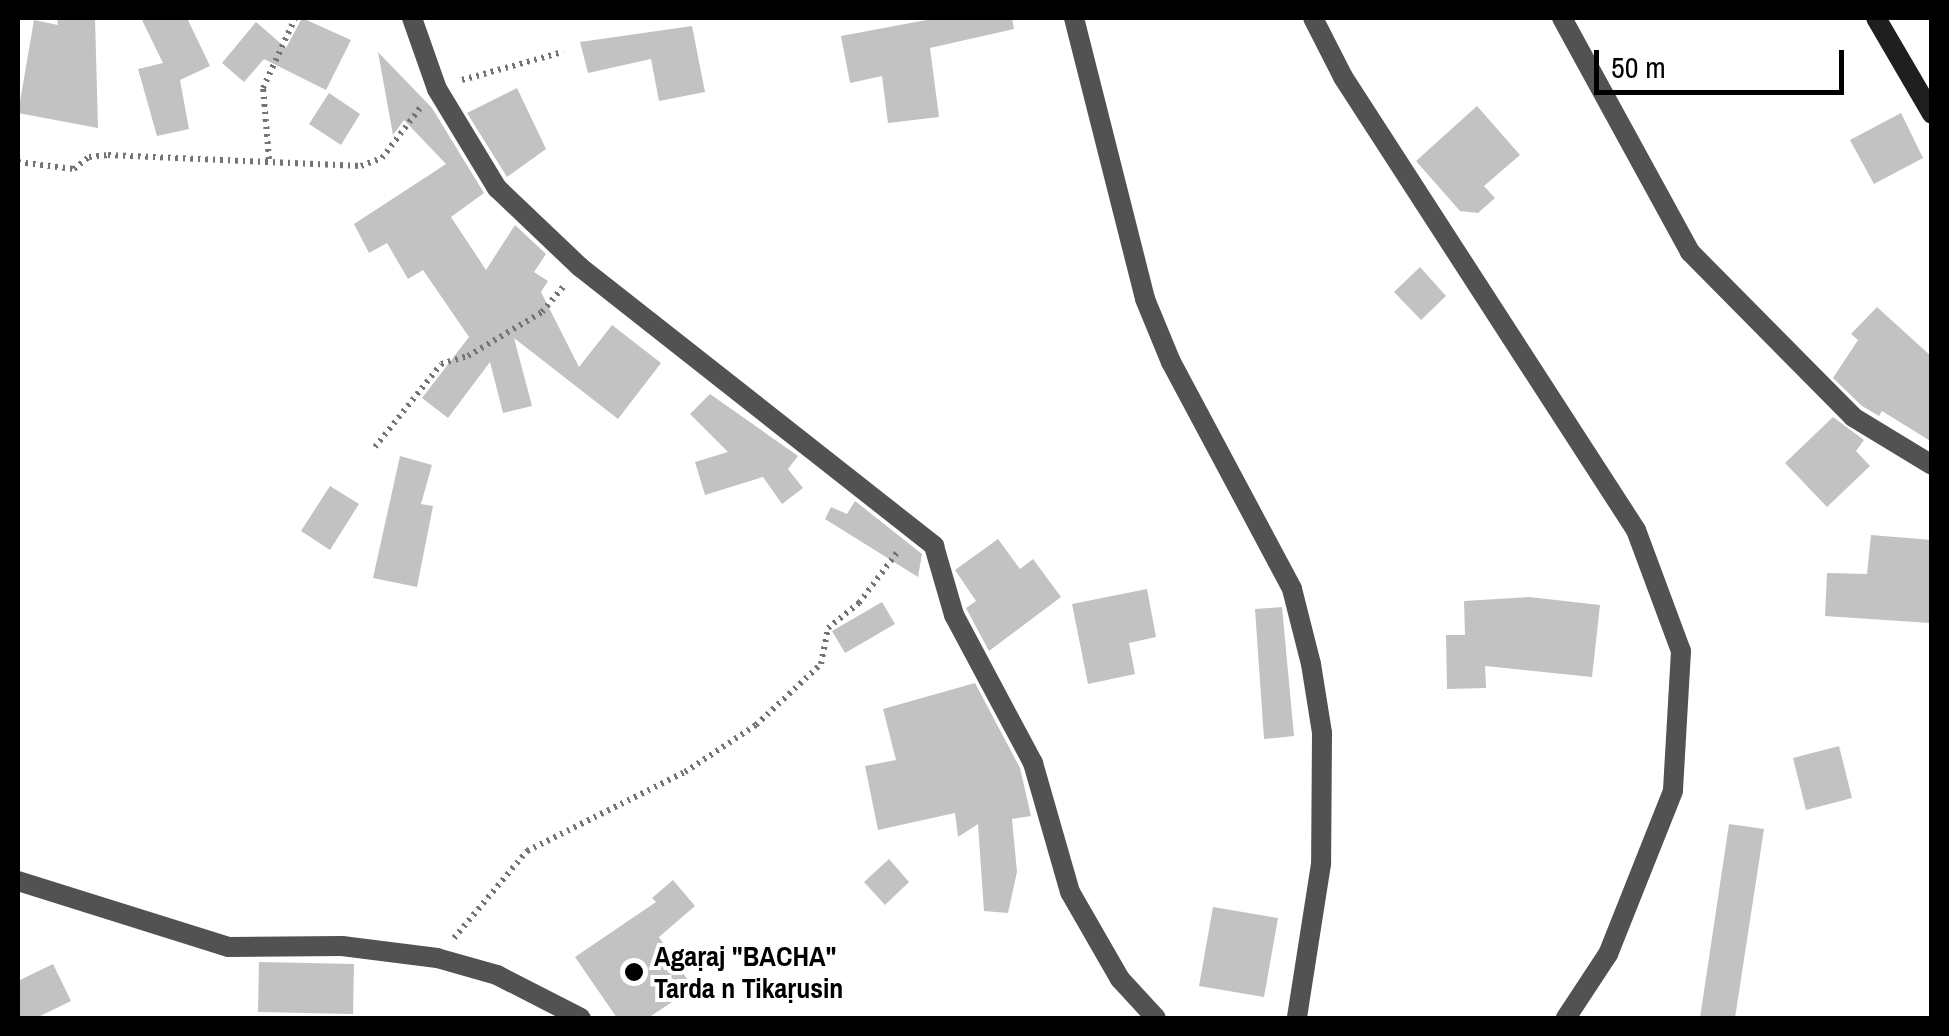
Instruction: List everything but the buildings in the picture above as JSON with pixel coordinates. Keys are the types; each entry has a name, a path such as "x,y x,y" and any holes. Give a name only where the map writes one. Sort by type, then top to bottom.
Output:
{"street":[{"path":"412,18 437,89 497,188 580,267 917,526 946,568 954,615 1033,763 1070,892 1120,979 1156,1018"},
{"path":"1074,18 1146,299 1171,362 1292,589 1311,664 1322,734 1321,864 1298,1018"},
{"path":"1313,18 1343,76 1636,530 1681,651 1672,791 1608,954 1566,1018"},
{"path":"1562,18 1690,252 1853,417 1932,465"},
{"path":"1876,18 1932,114"},
{"path":"18,882 229,947 342,946 437,958 497,975 581,1018"}],"path":[{"path":"269,159 263,88 296,18"},
{"path":"18,162 74,169 89,157 108,155 361,166 382,158 437,89 505,64 562,52"},
{"path":"375,447 441,364 468,356 542,312 580,267"},
{"path":"437,958 527,852 685,772 756,725 821,664 828,628 859,603 917,526"}],"place":[{"name":"Agaṛaj \"BACHA\" Tarda n Tikaṛusin","path":"634,972"}]}
